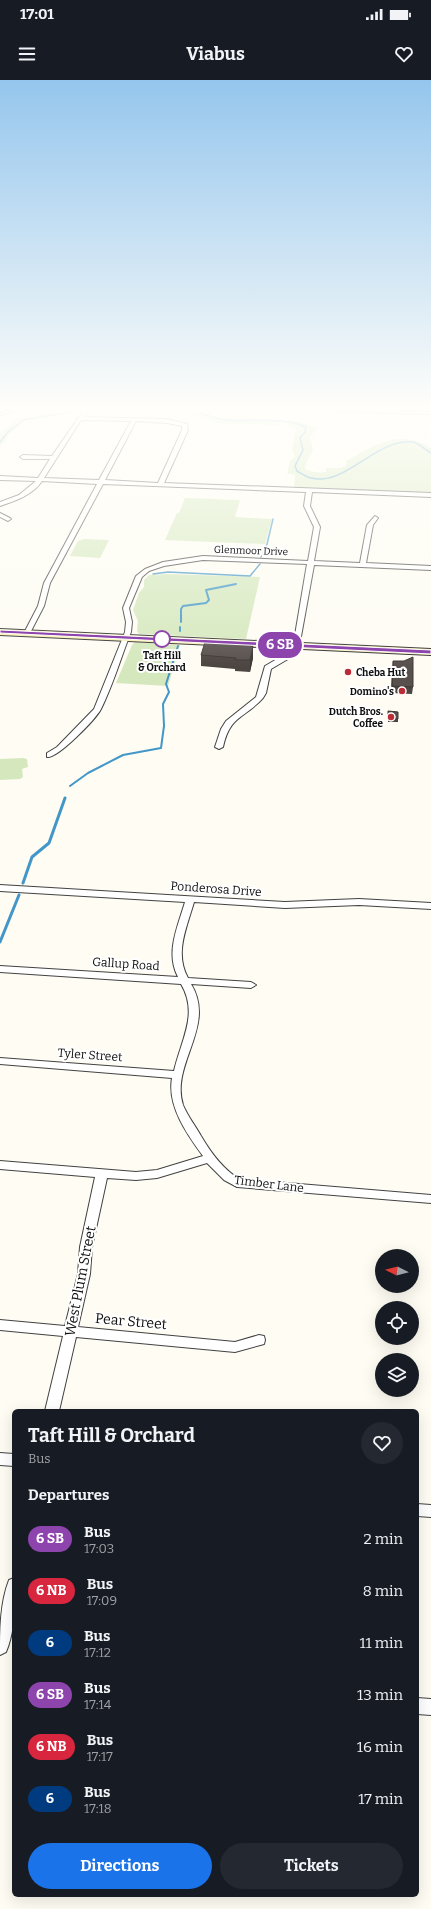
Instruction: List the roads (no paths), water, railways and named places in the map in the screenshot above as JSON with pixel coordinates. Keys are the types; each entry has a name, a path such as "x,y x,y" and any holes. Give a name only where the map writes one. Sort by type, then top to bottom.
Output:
{"main road":[{"path":"0,632 431,652"}],"street":[{"path":"0,504 17,496"},
{"path":"27,633 42,606 47,583 93,496"},
{"path":"219,748 222,732 227,724 259,698 262,693 268,668 285,657 297,641 317,527 307,506 308,496"},
{"path":"0,515 8,520"},
{"path":"363,565 370,525 375,518"},
{"name":"Glenmoor Drive","path":"50,755 60,749 97,710 130,626 126,613 126,604 139,576 152,568 169,562 196,558 431,568"},
{"name":"Ponderosa Drive","path":"0,888 285,905 359,902 431,906"},
{"path":"0,1165 136,1176 152,1175 177,1169 210,1158 178,1106 176,1096 178,1075 195,1008 194,997 178,966 177,956 190,900"},
{"name":"Gallup Road","path":"0,968 251,984"},
{"name":"Tyler Street","path":"0,1061 178,1075"},
{"name":"Timber Lane","path":"210,1158 228,1179 237,1183 431,1199"},
{"name":"West Plum Street","path":"52,1409 84,1274 86,1246 102,1174"},
{"name":"Pear Street","path":"0,1326 235,1347 259,1340"},
{"path":"0,1458 12,1460"},
{"path":"419,1510 431,1511"},
{"path":"0,1647 12,1596"},
{"path":"419,1706 431,1708"}],"waterway":[{"path":"261,557 267,544 273,519"},
{"path":"153,574 168,572 250,576 260,564"},
{"path":"181,622 181,609 183,606 206,603 209,600 206,590 236,584"},
{"path":"70,786 88,773 123,755 161,748 164,726 163,704 169,692 166,684 178,646"},
{"path":"23,883 32,857 49,843 65,798"},
{"path":"0,942 19,895"}],"place":[{"name":"Taft Hill & Orchard","path":"162,639"},
{"name":"Cheba Hut","path":"348,672"},
{"name":"Domino's","path":"402,691"},
{"name":"Dutch Bros. Coffee","path":"391,717"}]}
